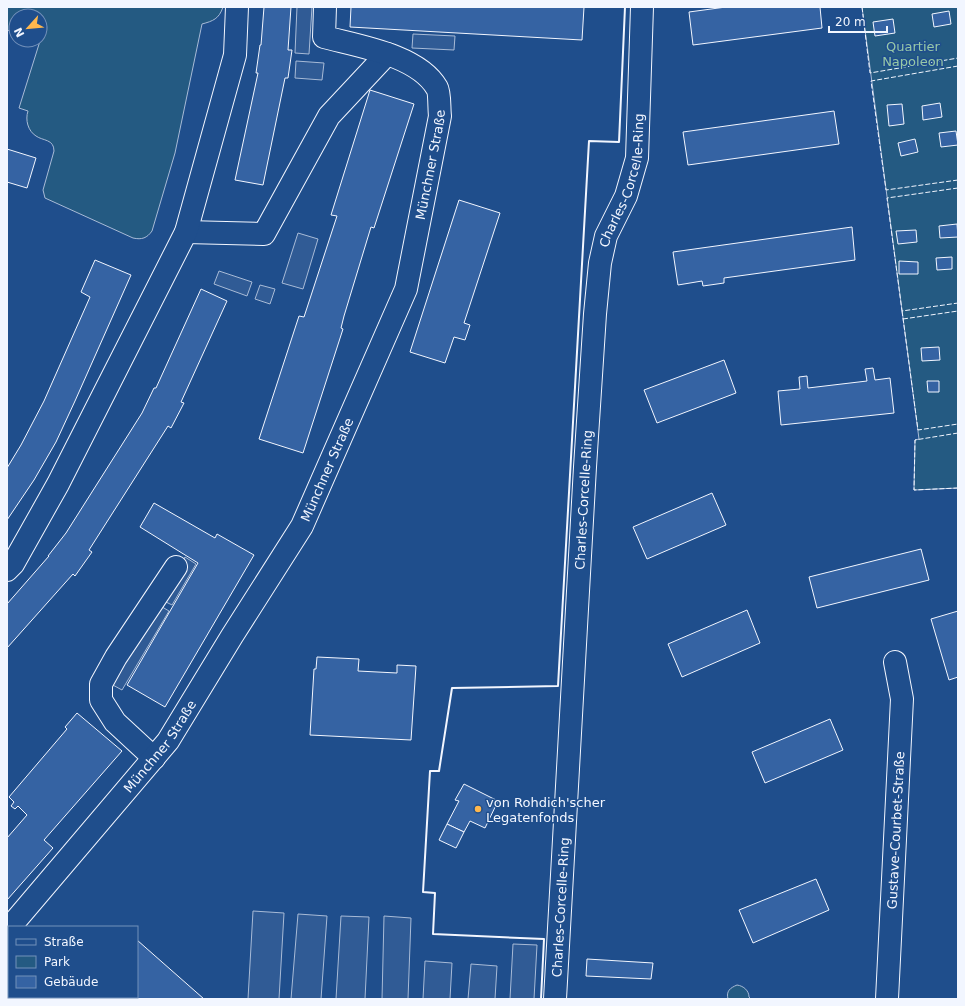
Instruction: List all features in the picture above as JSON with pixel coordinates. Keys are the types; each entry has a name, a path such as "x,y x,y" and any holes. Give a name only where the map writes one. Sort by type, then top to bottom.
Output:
{"street":[{"path":"7,570 13,564 58,484 186,232 235,54 237,7"},
{"name":"Münchner Straße","path":"12,926 168,741 232,636 302,526 406,289 440,116 438,89 426,74 408,62 387,54 324,37 325,7"},
{"name":"Charles-Corcelle-Ring","path":"555,999 584,475 595,314 600,263 606,236 626,196 637,158 642,7"},
{"path":"186,232 264,234 329,116 387,54"},
{"path":"154,758 115,722 101,700 101,684 116,658 176,567"},
{"name":"Gustave-Courbet-Straße","path":"887,999 902,698 895,662"}],"green space":[{"path":"7,7 223,7 220,14 215,19 202,24 175,153 152,231 146,237 142,239 133,238 45,198 43,190 54,147 50,142 33,134 28,125 28,111 19,108 38,48 48,48 48,8 8,8 7,30"},
{"name":"Quartier Napoleon","path":"862,7 958,7 958,488 914,490 915,440 919,439"},
{"path":"737,985 746,989 751,999 728,999 729,990"}],"shaded area":[{"path":"297,7 312,7 309,54 295,53"},
{"path":"413,34 455,36 454,50 412,48"},
{"path":"296,61 324,63 322,80 295,78"},
{"path":"298,233 318,239 303,289 282,283"},
{"path":"219,271 252,282 247,296 214,284"},
{"path":"260,285 275,289 270,304 255,299"},
{"path":"185,557 196,564 172,605 160,599"},
{"path":"157,604 169,611 122,690 111,684"},
{"path":"253,911 284,913 279,999 248,999"},
{"path":"298,914 327,916 321,999 291,999"},
{"path":"341,916 369,917 365,999 336,999"},
{"path":"384,916 411,918 408,999 382,999"},
{"path":"513,944 537,945 534,999 510,999"},
{"path":"425,961 452,963 450,999 423,999"},
{"path":"471,964 497,966 495,999 468,999"}],"building":[{"path":"264,7 291,7 288,50 292,50 288,78 285,78 263,185 235,180 258,73 256,73 261,45"},
{"path":"351,7 584,7 582,40 350,27"},
{"path":"726,7 820,7 822,28 693,45 689,12"},
{"path":"949,11 951,24 934,27 932,14"},
{"path":"893,19 895,33 875,36 873,22"},
{"path":"370,90 414,104 374,228 371,227 344,316 341,328 343,329 303,453 259,439 299,316 304,317 337,216 331,215"},
{"path":"940,103 942,117 923,120 922,106"},
{"path":"902,104 904,124 889,126 887,105"},
{"path":"834,111 839,144 688,165 683,132"},
{"path":"956,131 958,145 941,147 939,133"},
{"path":"915,139 918,152 901,156 898,143"},
{"path":"7,149 36,158 27,188 7,182"},
{"path":"459,200 500,213 464,323 470,325 465,340 454,337 445,363 410,352"},
{"path":"957,224 958,237 940,238 939,226"},
{"path":"852,227 855,260 724,278 724,283 703,286 702,281 678,285 673,252"},
{"path":"916,230 917,242 898,244 896,231"},
{"path":"952,257 952,269 937,270 936,258"},
{"path":"95,260 131,275 56,442 34,480 7,520 7,468 44,401 90,297 81,292"},
{"path":"899,261 918,262 918,274 899,274"},
{"path":"201,289 227,301 181,402 184,403 171,428 168,426 89,550 92,552 75,576 73,574 7,648 7,604 49,556 66,533 142,413 154,388 156,388"},
{"path":"939,347 940,360 922,361 921,348"},
{"path":"724,360 736,393 657,423 644,390"},
{"path":"873,368 875,380 890,378 894,413 781,425 778,391 800,389 799,377 807,376 808,388 867,381 865,369"},
{"path":"927,381 939,381 939,392 928,392"},
{"path":"712,493 726,525 647,559 633,527"},
{"path":"154,503 215,538 217,534 254,555 165,707 127,685 198,563 140,527"},
{"path":"921,549 929,580 817,608 809,577"},
{"path":"747,610 760,643 682,677 668,644"},
{"path":"958,611 958,677 949,680 931,619"},
{"path":"317,657 359,659 358,671 397,673 397,665 416,666 411,740 310,735 314,669 316,669"},
{"path":"77,713 122,751 44,840 53,848 7,900 7,838 27,815 18,806 15,809 11,806 14,802 9,797 67,729 65,727"},
{"path":"830,719 843,750 765,783 752,752"},
{"path":"464,784 498,801 485,828 470,821 464,832 447,824 459,801 455,800"},
{"path":"447,824 464,832 456,848 439,840"},
{"path":"816,879 829,910 753,943 739,910"},
{"path":"138,941 204,999 87,998 138,998"},
{"path":"587,959 653,963 651,979 586,976"}],"fence":[{"path":"862,7 870,73 958,58"},
{"path":"958,66 871,81 886,190 958,180"},
{"path":"958,188 887,198 902,311 958,303"},
{"path":"902,311 918,430 958,424"},
{"path":"903,319 958,311"},
{"path":"958,433 915,440 914,490 958,488"}],"wall":[{"path":"541,999 544,939 433,934 435,893 423,892 430,771 439,771 452,688 558,686 589,141 619,142 625,7"}],"place":[{"name":"von Rohdich'scher Legatenfonds","path":"478,809"}]}
